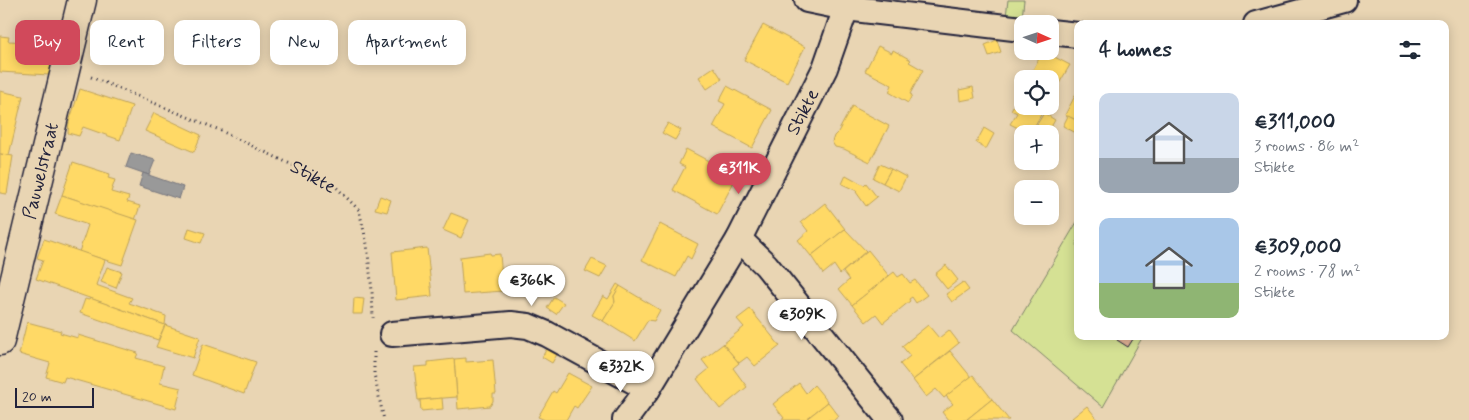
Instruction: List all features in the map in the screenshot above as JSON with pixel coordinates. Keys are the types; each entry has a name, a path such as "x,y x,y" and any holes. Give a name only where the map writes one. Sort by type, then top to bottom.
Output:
{"main road":[{"name":"Pauwelstraat","path":"0,341 82,0"}],"street":[{"path":"808,0 846,8 1014,28"},
{"path":"1271,20 1344,0"},
{"name":"Stikte","path":"625,420 648,389 738,239 825,68 846,8"},
{"path":"1059,33 1074,35"},
{"path":"738,239 766,265 890,420"},
{"path":"382,330 511,324 528,326 548,334 648,389"}],"path":[{"name":"Stikte","path":"66,67 218,129 334,185 359,210 367,244 372,291 382,330"},
{"path":"374,350 374,374 384,420"}],"green space":[{"path":"1008,0 1024,0 1022,15 1006,16"},
{"path":"1074,227 1074,340 1141,340 1103,407 1013,330"}],"building: Homes":[{"path":"763,25 805,47 787,82 744,60"},
{"path":"0,36 9,37 8,41 15,41 15,65 51,65 49,75 0,72"},
{"path":"997,40 1001,52 989,56 985,45"},
{"path":"878,46 892,53 893,50 911,60 909,62 923,70 910,94 912,95 908,103 889,92 892,85 865,71"},
{"path":"1059,59 1070,65 1059,84 1059,70 1033,70 1038,60"},
{"path":"714,67 722,79 707,89 699,77"},
{"path":"727,86 772,110 752,148 713,127 725,104 719,101"},
{"path":"973,87 975,98 960,101 959,90"},
{"path":"80,89 132,106 120,140 83,127 79,136 68,133 69,122"},
{"path":"0,91 23,96 9,155 0,154"},
{"path":"1074,98 1074,119 1065,115"},
{"path":"852,106 889,126 870,162 844,149 835,147 832,142"},
{"path":"154,113 201,135 194,152 145,131"},
{"path":"1016,115 1041,115 1035,125 1014,126 1010,124"},
{"path":"1043,115 1047,115 1055,120 1052,125 1037,125"},
{"path":"1068,116 1074,119 1074,132 1063,126"},
{"path":"668,123 681,130 675,140 662,133"},
{"path":"984,128 994,134 986,149 976,143"},
{"path":"686,149 737,176 717,214 673,190 685,167 679,164"},
{"path":"0,154 13,156 7,194 0,193"},
{"path":"73,162 110,174 108,178 115,180 111,192 129,197 127,202 140,206 135,220 62,195"},
{"path":"880,164 891,169 883,183 873,178"},
{"path":"891,169 906,177 899,191 883,183"},
{"path":"846,175 864,185 866,183 877,197 866,206 857,191 842,184"},
{"path":"62,195 138,220 122,265 79,252 88,225 55,214"},
{"path":"380,196 391,200 387,212 375,209"},
{"path":"825,203 845,229 811,256 798,240 808,231 801,222"},
{"path":"451,213 469,220 461,238 443,230"},
{"path":"660,224 698,244 691,259 687,256 676,277 642,260"},
{"path":"189,228 205,233 201,243 186,238"},
{"path":"845,229 866,251 840,274 834,265 823,274 811,256"},
{"path":"44,239 105,260 96,285 132,298 129,303 166,316 165,325 36,279 43,260 37,258"},
{"path":"427,248 432,296 396,300 392,252"},
{"path":"868,250 889,276 852,305 839,289 849,280 843,272"},
{"path":"490,253 491,255 500,254 503,291 463,294 460,257"},
{"path":"592,259 607,266 600,278 585,271"},
{"path":"946,265 958,280 947,289 935,274"},
{"path":"107,267 122,272 116,288 101,282"},
{"path":"894,272 898,277 903,274 910,283 915,280 927,295 916,303 912,297 909,299 910,301 883,323 876,314 866,322 852,305"},
{"path":"963,282 969,290 952,302 946,294"},
{"path":"617,284 620,286 614,296 615,302 603,321 592,315 603,296 608,299"},
{"path":"620,286 660,310 654,321 648,320 635,341 603,321 615,302 614,296"},
{"path":"554,297 564,303 556,314 547,308"},
{"path":"90,298 165,325 158,340 80,313 85,299 89,300"},
{"path":"354,298 364,299 362,314 353,314"},
{"path":"750,309 780,346 755,366 747,357 739,363 723,344 744,327 737,319"},
{"path":"27,322 61,331 60,333 78,338 78,335 138,353 136,358 164,366 160,383 181,388 176,409 65,377 63,382 46,377 50,363 19,354"},
{"path":"165,325 200,337 193,358 156,347"},
{"path":"928,325 939,338 949,330 959,343 913,380 900,364 910,356 902,346"},
{"path":"203,344 256,362 244,394 192,375"},
{"path":"723,344 739,363 733,368 747,387 720,409 697,379 709,369 702,360"},
{"path":"549,345 559,351 552,363 542,357"},
{"path":"950,351 971,377 944,398 936,389 926,397 913,380"},
{"path":"466,358 466,362 493,360 496,394 493,394 493,401 490,406 458,409 454,359"},
{"path":"454,359 457,397 418,400 414,367 428,366 428,362"},
{"path":"568,373 592,386 577,408 574,406 566,420 545,420 538,417 553,391 556,393"},
{"path":"973,375 992,399 966,420 948,420 942,412 953,404 946,396"},
{"path":"799,383 806,393 814,385 828,402 805,420 781,420 784,418 773,404"},
{"path":"442,398 443,409 421,411 420,400"},
{"path":"992,399 1009,420 966,420"},
{"path":"828,402 839,416 834,420 805,420"},
{"path":"1087,406 1098,420 1074,420 1072,418"}],"building: Industry":[{"path":"131,153 155,160 149,175 126,167"},
{"path":"143,173 183,187 179,199 139,186"}],"building: Other":[{"path":"1117,340 1132,340 1128,347"}]}
